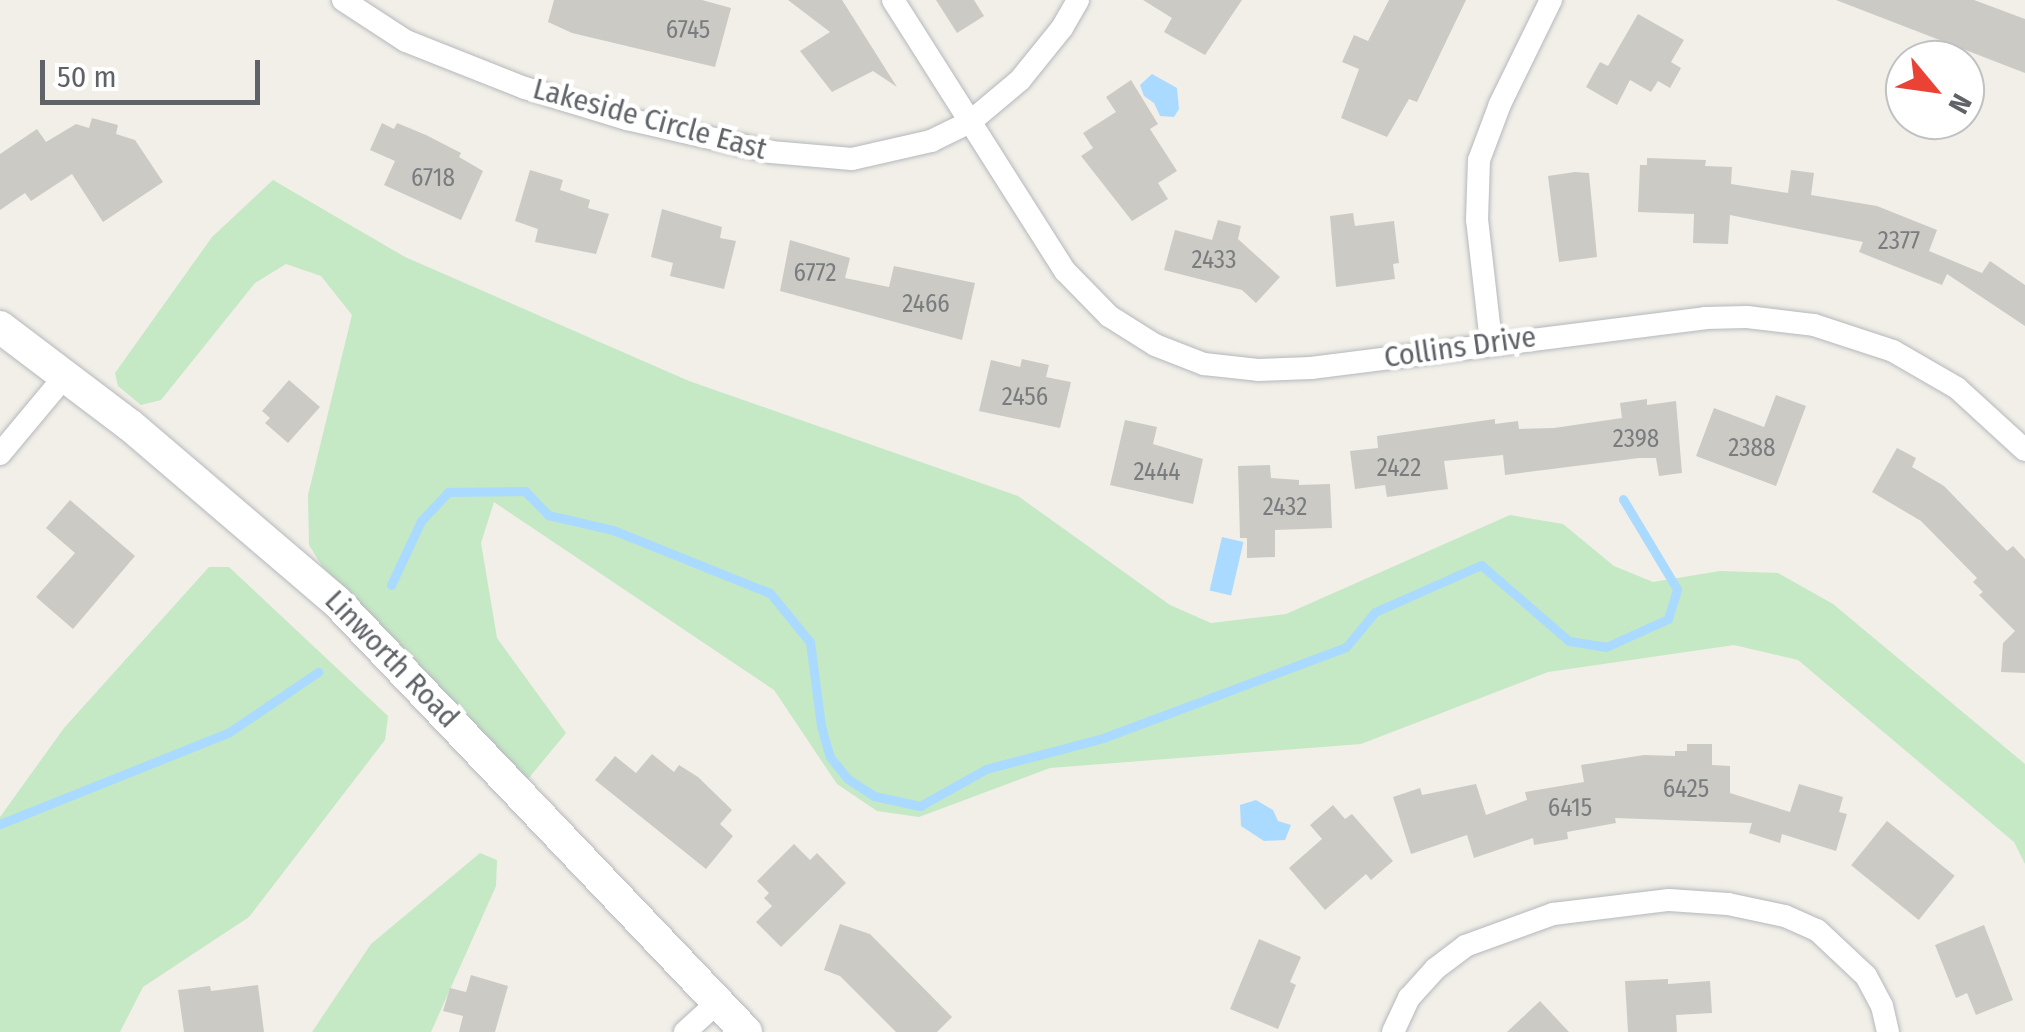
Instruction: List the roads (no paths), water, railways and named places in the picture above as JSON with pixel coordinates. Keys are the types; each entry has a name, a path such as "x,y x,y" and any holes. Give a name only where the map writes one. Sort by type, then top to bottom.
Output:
{"main road":[{"name":"Linworth Road","path":"0,328 226,503 336,600 746,1032"}],"street":[{"name":"Lakeside Circle East","path":"344,0 406,41 525,88 628,119 770,152 852,159 931,141 970,122 1020,80 1062,28 1078,0"},
{"name":"Collins Drive","path":"893,0 1066,271 1109,316 1155,345 1204,364 1258,370 1310,368 1491,342 1705,318 1747,317 1814,325 1893,351 1957,388 2025,450"},
{"path":"1491,342 1477,220 1479,160 1500,104 1551,0"},
{"path":"0,454 65,376"},
{"path":"1394,1032 1409,998 1435,969 1465,946 1553,914 1669,900 1728,904 1785,916 1817,930 1866,976 1882,1006 1888,1032"},
{"path":"685,1032 718,1002"}],"water":[{"path":"1152,74 1177,88 1179,109 1174,117 1160,116 1154,103 1144,96 1140,85"},
{"path":"1222,537 1243,542 1231,596 1210,591"},
{"path":"1256,800 1273,810 1278,821 1291,825 1285,840 1264,841 1241,826 1240,805"}],"waterway":[{"path":"391,585 421,521 448,492 525,491 548,515 613,530 770,593 810,642 821,726 830,757 848,779 874,796 920,806 986,769 1103,738 1346,647 1375,612 1481,565 1569,641 1606,647 1668,619 1677,589 1623,499"},
{"path":"0,824 228,733 318,672"}]}
